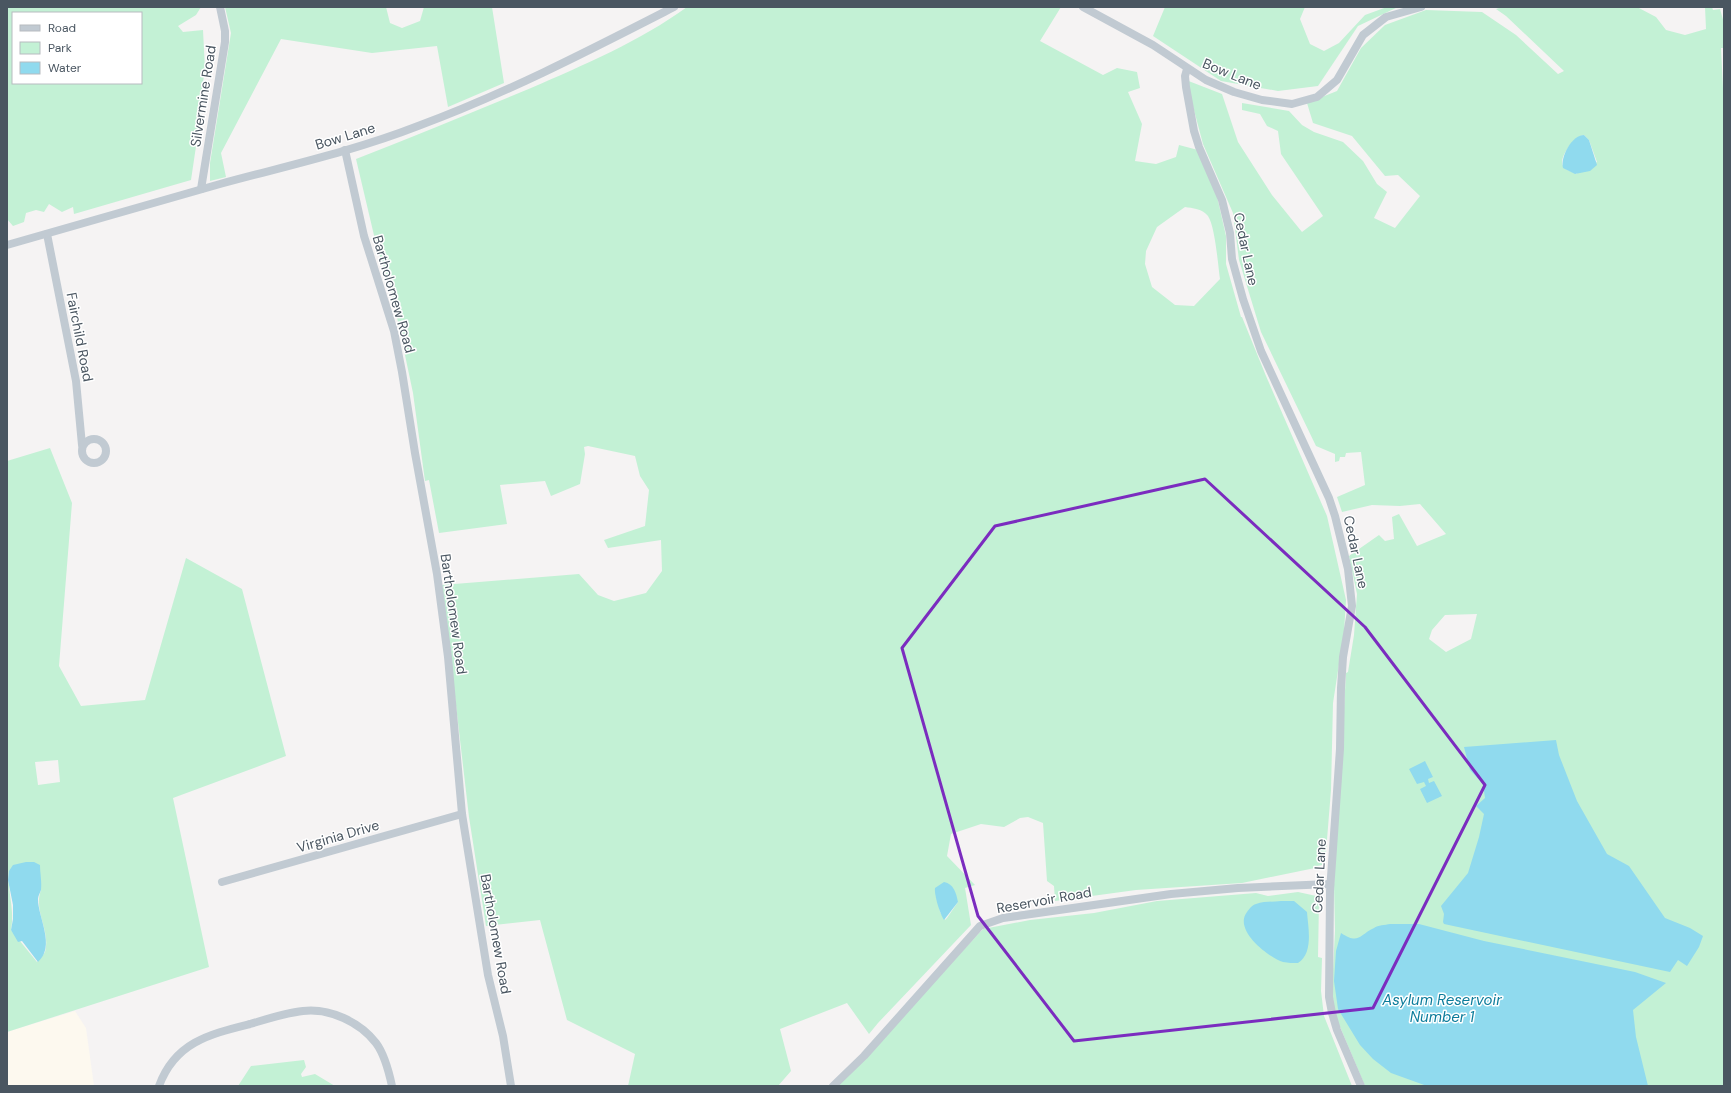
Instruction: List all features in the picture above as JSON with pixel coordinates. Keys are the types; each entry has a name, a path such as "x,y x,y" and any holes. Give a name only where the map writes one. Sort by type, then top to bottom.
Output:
{"street":[{"name":"Silvermine Road","path":"201,189 225,42 225,31 220,7"},
{"name":"Bow Lane","path":"7,245 201,189 345,150 417,126 500,93 584,53 674,7"},
{"name":"Bow Lane","path":"1083,7 1153,44 1187,69 1206,80 1234,92 1262,100 1295,103 1317,97 1337,80 1363,35 1386,17 1421,7"},
{"name":"Cedar Lane","path":"1187,69 1186,87 1194,131 1199,147 1222,200 1230,233 1232,259 1243,299 1262,351 1329,498 1348,569 1352,606 1343,657 1341,688 1340,749 1330,884 1328,956 1329,997 1332,1013 1338,1030 1361,1086"},
{"name":"Bartholomew Road","path":"345,150 364,236 394,331 402,372 437,574 448,657 462,814 488,975 503,1036 511,1086"},
{"name":"Fairchild Road","path":"47,234 76,381 82,445"},
{"name":"Virginia Drive","path":"222,882 462,814"},
{"name":"Reservoir Road","path":"832,1086 864,1056 980,926 1003,918 1171,894 1238,888 1330,884"},
{"path":"159,1086 168,1068 180,1052 195,1041 214,1033 304,1010 324,1011 344,1018 361,1029 376,1043 385,1060 392,1086"}],"highlighted area":[{"path":"1205,479 1365,627 1485,785 1373,1008 1074,1041 978,916 902,648 995,526"}],"shaded area":[{"path":"75,1011 86,1028 94,1086 7,1086 7,1032"}],"green space":[{"path":"7,7 201,7 196,15 178,26 183,32 203,30 205,70 202,88 202,106 191,180 74,214 73,207 62,212 49,204 44,212 36,210 26,213 24,222 13,226 7,219"},
{"path":"225,7 386,7 390,23 402,28 420,21 424,7 492,7 504,83 448,107 437,46 372,53 281,39 221,153 226,177 210,181 210,163 231,33"},
{"path":"687,7 1061,7 1040,41 1103,75 1117,68 1137,72 1140,88 1128,92 1142,124 1135,161 1156,164 1176,157 1179,145 1198,150 1216,192 1226,236 1226,264 1241,317 1327,516 1346,600 1344,632 1333,703 1331,790 1326,852 1322,858 1322,865 1315,868 1242,883 1136,890 1055,901 1054,886 1047,881 1043,823 1028,817 1020,818 1004,827 981,824 951,834 947,856 975,885 965,888 971,925 869,1034 847,1003 780,1029 791,1071 778,1086 628,1086 635,1054 567,1020 540,920 486,926 469,817 442,585 579,574 598,595 614,601 646,593 662,571 661,540 608,548 604,540 645,526 649,490 640,476 635,456 588,446 584,447 585,454 580,484 551,496 545,481 500,485 507,524 439,533 429,480 425,481 413,393 390,284 377,248 356,159 531,88 631,42","holes":["1185,207 1197,209 1208,216 1213,228 1220,279 1194,306 1175,305 1152,287 1145,264 1146,251 1157,227","958,902 947,918 945,920 940,912 939,903"]},
{"path":"1165,7 1305,7 1300,19 1310,44 1324,51 1339,43 1365,15 1387,7 1398,7 1358,26 1318,86 1278,91 1221,81 1153,36"},
{"path":"1502,7 1637,7 1656,17 1666,30 1685,35 1706,29 1705,7 1712,7 1713,10 1720,9 1724,23 1724,48 1721,48 1724,108 1724,1086 1365,1086 1335,1015 1332,990 1335,931 1334,885 1346,673 1348,672 1354,635 1357,594 1349,556 1379,535 1385,541 1394,539 1392,517 1399,514 1417,546 1446,534 1420,504 1400,506 1372,505 1342,512 1337,497 1365,485 1361,452 1346,453 1345,457 1340,457 1339,461 1335,462 1335,454 1316,446 1261,332 1239,260 1233,213 1203,144 1186,80 1222,94 1238,142 1272,195 1302,232 1323,216 1281,154 1278,131 1267,126 1260,114 1242,110 1242,103 1289,111 1302,125 1314,132 1343,142 1363,161 1377,184 1387,192 1374,218 1395,228 1420,196 1398,175 1385,176 1352,136 1313,123 1307,103 1337,91 1361,48 1385,25 1426,10 1482,12 1516,35 1558,74 1564,71 1506,16 1496,9","holes":["1584,135 1589,140 1597,162 1576,174 1563,166 1563,157 1573,142","1477,614 1471,639 1446,652 1429,639 1432,630 1445,615"]},
{"path":"50,448 72,503 59,666 81,706 145,700 186,558 242,589 286,756 173,798 209,967 7,1032 7,461","holes":["58,760 60,782 38,785 35,762","9,871 41,890 39,906 46,936 46,944 45,952 37,962 11,930 12,914"]},
{"path":"1298,892 1321,897 1319,901 1318,957 1322,958 1321,991 1324,1016 1352,1086 836,1086 983,929 1030,920 1094,913 1157,901 1256,893 1268,896"},
{"path":"304,1060 306,1067 301,1074 302,1077 315,1074 335,1086 238,1086 251,1066"}],"water":[{"path":"1584,135 1589,140 1597,165 1590,171 1575,174 1563,168 1563,158 1571,143 1575,139"},
{"path":"1556,740 1559,755 1577,801 1607,854 1629,866 1665,918 1690,928 1703,936 1699,947 1687,966 1678,960 1670,972 1444,924 1444,914 1441,906 1468,873 1484,814 1476,806 1485,798 1483,784 1470,770 1464,747"},
{"path":"1425,761 1433,777 1428,779 1429,783 1434,781 1442,796 1427,803 1420,789 1426,786 1424,782 1417,784 1409,769"},
{"path":"34,862 40,865 41,890 38,899 45,932 46,948 38,962 22,941 18,942 11,930 13,905 8,880 9,871 13,865"},
{"path":"944,882 952,887 958,902 944,920 935,895 935,888"},
{"path":"1294,901 1307,912 1309,932 1308,946 1303,959 1298,963 1283,962 1269,955 1254,942 1245,927 1244,919 1247,912 1253,905 1262,902"},
{"name":"Asylum Reservoir Number 1","path":"1390,924 1419,924 1484,941 1635,972 1666,983 1633,1010 1636,1037 1648,1086 1427,1086 1391,1073 1373,1059 1360,1045 1338,1009 1334,981 1336,951 1341,933 1347,937 1355,939 1376,927"}]}
